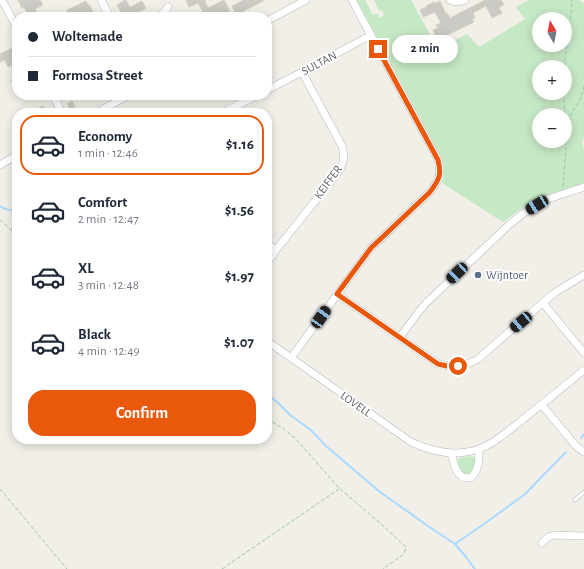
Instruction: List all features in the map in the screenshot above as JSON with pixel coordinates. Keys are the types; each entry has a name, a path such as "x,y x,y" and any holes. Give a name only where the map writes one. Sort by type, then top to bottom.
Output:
{"street":[{"path":"2,0 12,19"},
{"path":"101,0 107,12"},
{"path":"272,18 306,0"},
{"path":"291,358 371,248 430,192 439,177 440,168 438,160 352,0"},
{"path":"450,0 454,2 465,0"},
{"path":"164,12 168,7"},
{"name":"SULTAN","path":"272,87 371,35"},
{"name":"KEIFFER","path":"272,256 339,171 344,157 342,146 302,72"},
{"path":"105,108 120,100"},
{"path":"232,108 248,100"},
{"path":"0,165 12,158"},
{"path":"400,338 431,297 510,224 524,213 548,199 584,187"},
{"path":"272,247 276,250"},
{"path":"337,294 438,364 458,366 465,365 478,359 554,293 584,276"},
{"path":"543,303 584,352"},
{"name":"LOVELL","path":"272,345 411,442 423,448 451,453 479,449 488,445 542,405 584,370"},
{"path":"542,405 575,445 584,452"},
{"path":"451,453 460,474 463,477 470,478 476,471 479,449"},
{"path":"542,543 548,537 555,535 584,536"}],"lane":[{"path":"575,500 584,492"}],"path":[{"path":"565,60 572,6 571,0"},
{"path":"572,113 581,98 584,86"},
{"path":"563,194 566,148"},
{"path":"0,220 12,231"},
{"path":"272,422 295,438 339,488 406,547 404,554 383,569"},
{"path":"222,569 339,488"},
{"path":"0,489 67,569"}],"green space":[{"path":"357,0 365,0 373,15 377,13 379,18 384,15 382,10 379,11 374,0 411,0 438,49 467,34 479,47 525,19 516,7 529,0 579,0 584,3 584,138 582,142 584,149 584,183 541,197 503,222 442,183 444,177 444,165"},
{"path":"470,456 476,458 476,463 471,475 463,475 457,461 460,458"}],"building":[{"path":"18,0 40,0 43,5 35,9 36,12 26,12 24,7 22,8"},
{"path":"126,0 130,7 142,1 146,8 139,12 121,12 117,5"},
{"path":"186,0 206,0 205,1 208,8 224,0 230,11 203,12 198,3 189,7"},
{"path":"244,0 265,0 242,12 235,12 232,6"},
{"path":"485,0 501,0 504,4 499,8 502,13 492,18 486,6 473,13 475,18 472,19 474,22 435,41 433,36 435,34 433,30 438,28 436,25 441,23 435,12 423,17 420,10 434,2 434,4 440,1 446,14 447,13 450,18"},
{"path":"86,1 88,5 90,5 93,12 68,12 67,10"},
{"path":"12,48 12,65 8,67 5,60 0,62 0,54"},
{"path":"72,101 75,107 69,108 67,104"}],"waterway":[{"path":"0,206 2,208 12,210"},
{"path":"272,398 290,415 311,430 326,446 380,492 455,544 475,569"},
{"path":"581,438 584,434"},
{"path":"455,544 524,495 566,452"}],"place":[{"name":"Wijntoer","path":"478,275"}],"route":[{"path":"378,49 438,160 440,168 439,177 430,192 371,248 337,294 438,364 458,366"}]}
